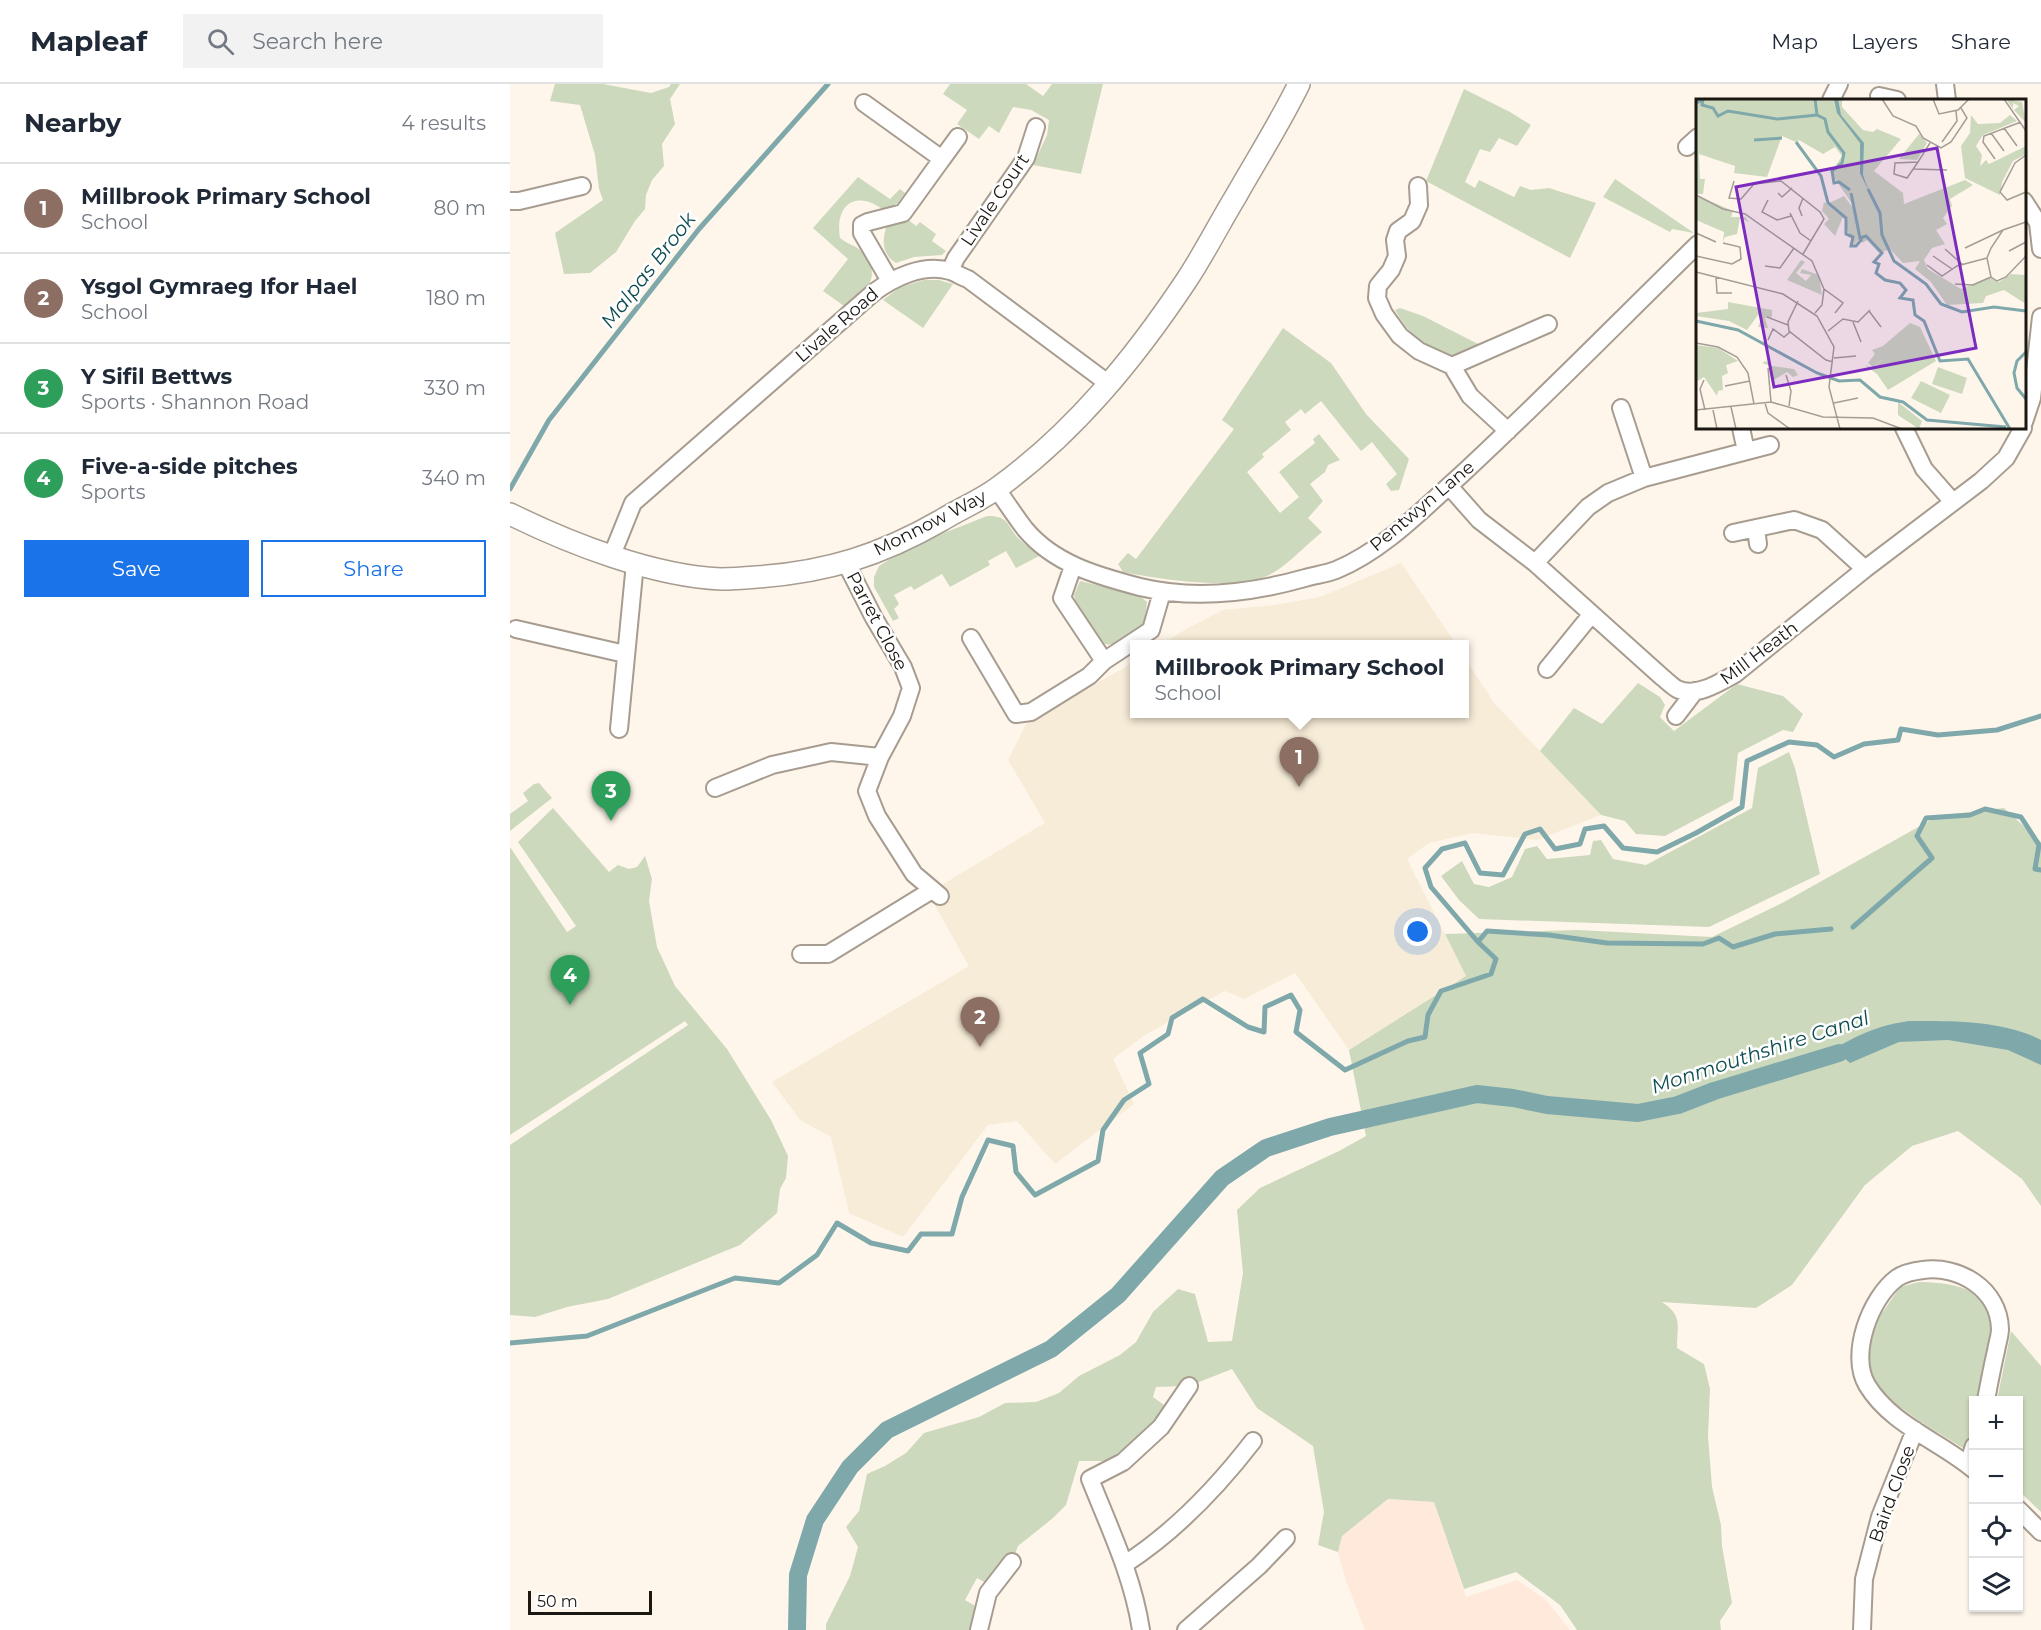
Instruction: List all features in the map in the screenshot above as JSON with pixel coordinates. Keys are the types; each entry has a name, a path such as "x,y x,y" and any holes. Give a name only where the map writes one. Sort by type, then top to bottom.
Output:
{"street":[{"name":"Monnow Way","path":"512,515 575,543 635,563 690,575 722,579 784,575 846,563 920,532 996,488 1065,432 1109,384 1150,333 1187,279 1284,114 1299,84"},
{"path":"1832,99 1839,84"},
{"path":"1945,84 1947,99"},
{"path":"1879,96 1892,99"},
{"path":"864,103 942,159"},
{"name":"Livale Court","path":"950,271 956,258 1026,158 1036,128"},
{"path":"890,281 862,233 862,225 903,213 958,137"},
{"path":"510,201 519,201 582,186"},
{"path":"1418,186 1419,205 1412,221 1398,231 1395,240 1396,256 1391,270 1378,286 1377,298 1384,314 1400,336 1419,351 1452,366 1470,396 1508,431"},
{"path":"2026,203 2038,223 2041,249"},
{"name":"Pentwyn Lane","path":"996,488 1026,530 1047,550 1073,566 1101,577 1162,592 1218,594 1282,586 1336,570 1383,543 1449,486 1696,246"},
{"name":"Livale Road","path":"612,555 633,503 873,293 890,281 917,271 950,271 968,279 1109,384"},
{"path":"2026,419 2032,398 2041,317"},
{"path":"1452,366 1548,324"},
{"path":"1621,408 1644,478"},
{"path":"1741,429 1746,451"},
{"path":"1904,429 1924,470 1953,502"},
{"name":"Mill Heath","path":"1695,691 1715,685 1735,675 1865,569 1981,481 2006,458 2022,429"},
{"path":"1535,563 1588,507 1608,493 1644,478 1770,445"},
{"path":"1449,486 1479,520 1535,563 1678,690 1695,691"},
{"path":"1733,533 1757,536 1794,520 1822,530 1865,569"},
{"path":"619,729 635,563"},
{"name":"Parret Close","path":"801,954 828,954 936,893 914,874 877,816 867,791 880,758 902,716 911,688 903,667 874,618 846,563"},
{"path":"1073,566 1062,598 1104,661"},
{"path":"1136,640 1151,630 1162,592"},
{"path":"1547,669 1591,615"},
{"path":"516,629 625,654"},
{"path":"970,638 1016,714 1031,712 1089,676 1104,661 1130,644"},
{"path":"1676,716 1695,691"},
{"path":"715,788 772,765 831,752 880,758"},
{"path":"1969,1466 1884,1407 1866,1384 1859,1359 1863,1337 1871,1314 1883,1293 1898,1278 1913,1271 1937,1268 1972,1280 1988,1293 1996,1310 2000,1329 1987,1396"},
{"path":"1141,1630 1138,1607 1125,1564 1090,1479 1123,1462 1161,1427 1189,1386"},
{"name":"Baird Close","path":"1862,1630 1864,1579 1880,1517 1915,1430"},
{"path":"1125,1564 1153,1546 1189,1514 1230,1470 1253,1441"},
{"path":"2023,1513 2041,1532"},
{"path":"1186,1630 1259,1566 1286,1538"},
{"path":"979,1630 988,1593 1012,1562"}],"shaded area":[{"path":"1401,563 1453,640 1168,640 1223,610 1274,605 1320,597"},
{"path":"1130,664 1130,718 1469,718 1469,665 1495,704 1601,815 1537,840 1473,833 1429,843 1407,859 1466,976 1349,1050 1295,973 1244,999 1225,991 1145,1035 1113,1059 1134,1104 1055,1164 1017,1121 988,1125 903,1237 849,1213 831,1137 800,1120 772,1082 969,966 928,893 1045,823 1008,760 1026,724"},
{"path":"1388,1499 1434,1502 1466,1597 1517,1580 1545,1599 1570,1630 1365,1630 1345,1578 1338,1552 1342,1536"}],"green space":[{"path":"555,84 603,84 651,93 669,87 671,84 680,84 670,99 675,124 662,144 664,166 652,180 646,195 645,209 616,252 590,273 564,274 555,233 603,200 599,189 595,155 580,105 550,101"},
{"path":"950,84 1026,84 1043,96 1052,84 1103,84 1081,174 1033,165 1047,135 1049,120 1031,110 1013,107 999,133 989,126 979,139 957,124 967,110 943,94"},
{"path":"1464,89 1531,125 1517,146 1499,138 1490,152 1480,149 1465,182 1475,188 1479,180 1514,197 1520,186 1531,190 1549,188 1596,203 1570,258 1426,181"},
{"path":"858,177 890,199 900,189 905,193 894,208 886,212 867,201 851,203 845,208 839,226 840,238 865,255 870,263 872,274 869,285 844,306 823,291 848,259 813,228"},
{"path":"1615,179 1694,233 1672,229 1670,232 1603,197"},
{"path":"906,218 916,226 920,222 936,234 932,241 946,251 942,255 914,257 896,263 891,259 884,246 887,225"},
{"path":"924,280 939,280 953,284 923,328 883,300 900,287"},
{"path":"1400,308 1423,316 1482,346 1456,356 1437,353 1412,334 1395,310"},
{"path":"1283,328 1331,363 1366,414 1409,459 1399,490 1391,491 1386,484 1397,474 1372,442 1361,451 1321,401 1305,414 1301,409 1285,422 1291,430 1262,454 1264,457 1247,472 1280,513 1299,497 1279,472 1315,443 1313,439 1319,434 1340,460 1328,465 1325,472 1310,484 1323,501 1308,518 1322,532 1291,560 1271,574 1240,582 1198,582 1123,572 1118,564 1128,553 1136,559 1234,429 1222,420"},
{"path":"987,516 1003,519 1019,540 1041,555 1016,568 1006,551 988,561 990,565 950,587 942,574 914,590 911,586 894,595 899,604 894,609 899,618 893,621 874,587 874,577 879,566 911,546"},
{"path":"1080,581 1139,595 1147,602 1144,620 1139,630 1131,638 1120,643 1105,644 1076,607 1074,595"},
{"path":"1638,683 1660,697 1665,705 1660,717 1674,731 1737,684 1783,696 1803,714 1793,732 1783,730 1738,753 1733,800 1665,836 1636,834 1625,821 1601,815 1540,751 1574,708 1602,724"},
{"path":"1789,752 1795,768 1820,874 1709,927 1479,919 1459,900 1441,876 1462,861 1474,884 1489,887 1512,877 1525,849 1537,846 1547,859 1590,855 1593,841 1601,840 1613,859 1646,865 1752,808 1758,768"},
{"path":"539,783 552,798 510,831 510,814 528,801 523,793 534,784"},
{"path":"553,808 609,872 618,865 629,869 637,867 645,856 652,879 649,901 657,947 675,986 727,1049 771,1120 788,1156 786,1178 780,1189 777,1213 740,1245 608,1299 567,1307 535,1317 510,1315 510,1145 688,1025 685,1021 510,1135 510,847 567,932 576,926 518,842"},
{"path":"2004,808 2041,842 2041,1206 2022,1179 1958,1131 1912,1146 1865,1185 1792,1285 1756,1308 1662,1302 1676,1316 1677,1348 1704,1364 1710,1389 1708,1436 1712,1487 1721,1525 1722,1546 1732,1603 1720,1621 1721,1630 1577,1630 1560,1605 1516,1572 1464,1589 1434,1502 1388,1499 1342,1536 1338,1552 1318,1545 1324,1512 1313,1446 1257,1408 1232,1369 1189,1386 1156,1387 1153,1397 1164,1405 1155,1423 1107,1461 1079,1461 1066,1505 1018,1546 1012,1562 993,1587 977,1578 965,1600 984,1611 979,1630 826,1630 826,1624 850,1576 858,1547 846,1527 859,1511 867,1474 906,1453 924,1433 979,1417 1005,1403 1036,1402 1059,1393 1079,1376 1120,1355 1136,1342 1153,1312 1178,1289 1195,1294 1208,1342 1232,1341 1243,1273 1237,1210 1260,1188 1366,1136 1349,1050 1466,976 1445,934 1578,930 1712,937 1784,902 1938,816"},
{"path":"1919,1282 1950,1285 1971,1291 1983,1302 1989,1316 1990,1333 1979,1396 1969,1396 1969,1437 1966,1450 1886,1397 1871,1373 1867,1347 1880,1316 1900,1287"},
{"path":"2011,1331 2041,1366 2041,1512 2023,1495 2023,1396 1998,1396"}],"water":[{"path":"1909,1021 1976,1023 2026,1033 2041,1040 2041,1065 2008,1050 1948,1040 1899,1042 1850,1063 1843,1057 1815,1060 1849,1040 1870,1031"}],"waterway":[{"name":"Malpas Brook","path":"510,489 549,420 699,229 828,84"},
{"path":"1478,942 1431,887 1425,868 1442,849 1465,843 1480,873 1503,875 1525,834 1540,829 1555,849 1580,844 1585,829 1604,826 1623,848 1657,852 1742,807 1747,761 1789,742 1817,745 1834,757 1864,744 1898,740 1901,729 1938,735 1997,730 2041,716"},
{"path":"1853,927 1932,858 1917,836 1926,818 1970,815 1985,809 2021,817 2039,845 2035,869 2041,870"},
{"path":"510,1343 587,1336 735,1278 779,1283 817,1255 837,1223 871,1243 908,1251 921,1234 952,1234 962,1197 988,1140 1013,1146 1016,1172 1035,1195 1098,1161 1103,1130 1124,1100 1149,1084 1140,1053 1168,1034 1172,1018 1203,999 1248,1027 1264,1032 1265,1007 1291,995 1300,1010 1296,1032 1345,1070 1408,1041 1425,1037 1428,1015 1441,991 1491,974 1496,959 1478,942 1487,931 1549,935 1607,943 1703,944 1719,938 1733,947 1775,934 1831,929"},
{"name":"Monmouthshire Canal","path":"797,1630 798,1575 815,1520 850,1467 887,1430 1051,1349 1118,1295 1222,1178 1266,1148 1330,1127 1477,1094 1547,1105 1638,1113 1678,1105 1714,1091 1839,1053"}],"place":[{"name":"Millbrook Primary School","path":"1299,787"},
{"name":"Y Sifil Bettws","path":"611,821"},
{"name":"Five-a-side pitches","path":"570,1005"},
{"name":"Ysgol Gymraeg Ifor Hael","path":"980,1047"}]}
